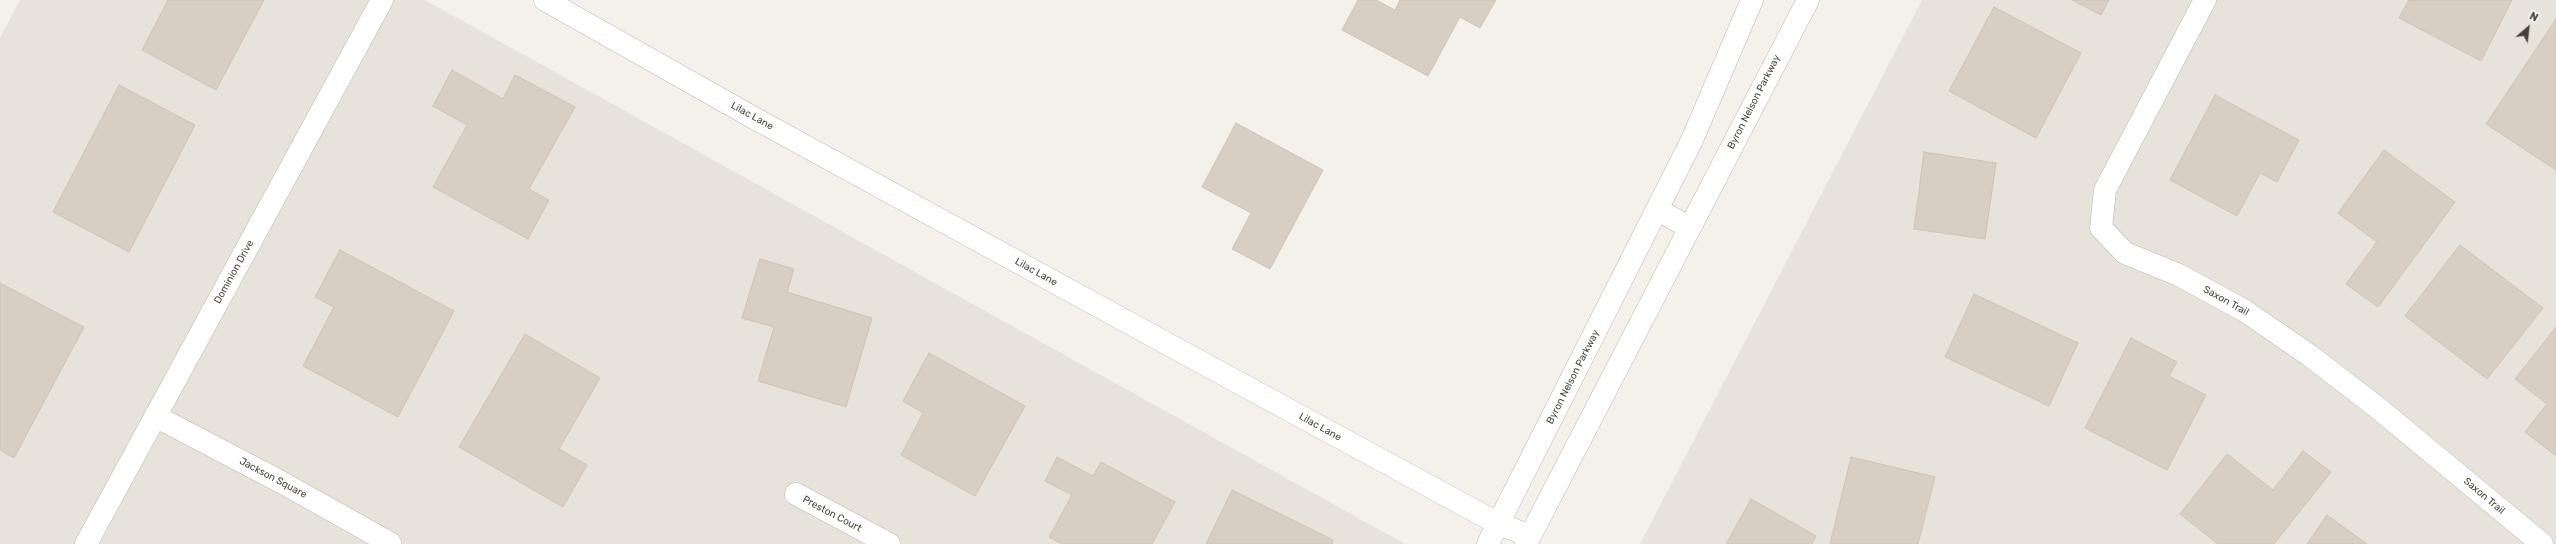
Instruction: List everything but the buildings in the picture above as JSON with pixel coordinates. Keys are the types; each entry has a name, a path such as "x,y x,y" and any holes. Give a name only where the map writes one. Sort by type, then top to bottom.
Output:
{"street":[{"name":"Dominion Drive","path":"86,544 382,0"},
{"name":"Lilac Lane","path":"545,0 754,118 1528,540"},
{"name":"Byron Nelson Parkway","path":"1488,544 1692,140 1752,0"},
{"name":"Byron Nelson Parkway","path":"1528,540 1808,0"},
{"name":"Saxon Trail","path":"2205,0 2105,190 2101,228 2125,253 2179,275 2245,311 2308,355 2378,408 2542,544"},
{"path":"1657,210 1689,227"},
{"name":"Jackson Square","path":"155,416 281,482 390,543"},
{"name":"Preston Court","path":"796,494 890,544"}],"shaded area":[{"path":"20,0 425,0 1405,544 0,544 0,38"},
{"path":"1922,0 2556,0 2556,544 1640,544"}]}
